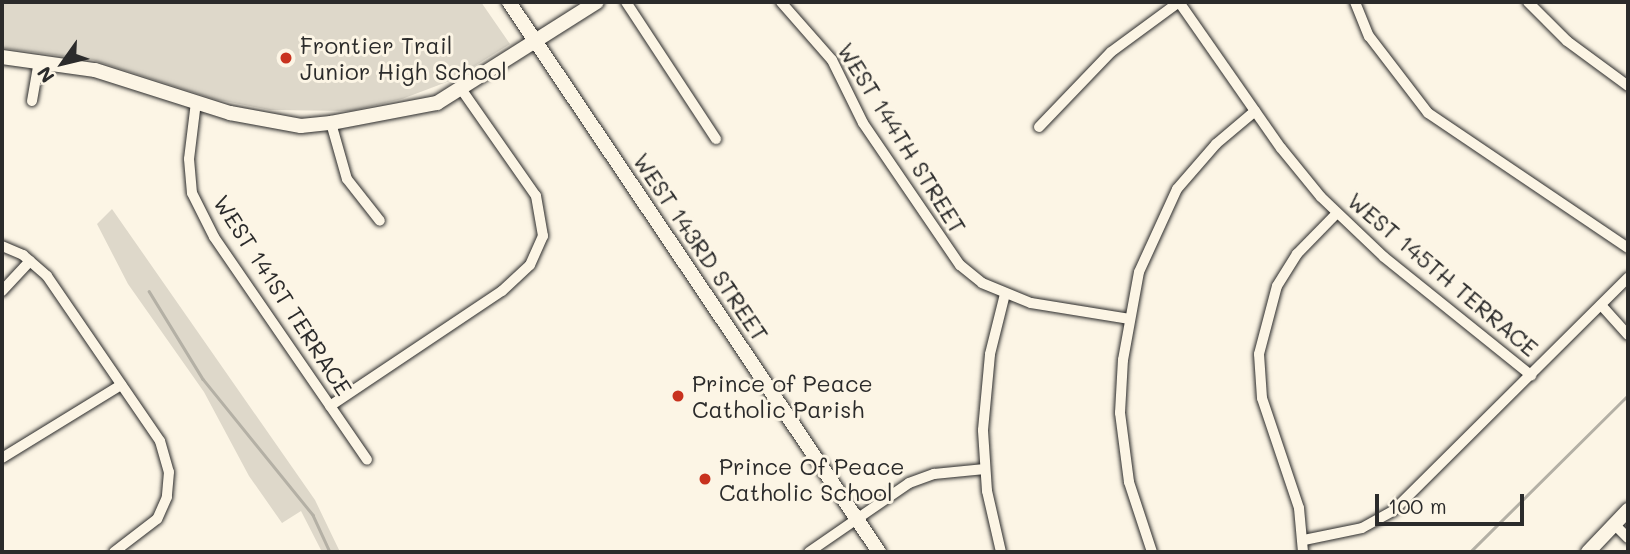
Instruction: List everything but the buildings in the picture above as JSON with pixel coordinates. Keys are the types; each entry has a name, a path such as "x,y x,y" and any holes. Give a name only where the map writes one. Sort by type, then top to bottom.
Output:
{"street":[{"name":"WEST 143RD STREET","path":"509,2 879,552"},
{"path":"2,57 95,70 196,102 301,126 437,103 597,2"},
{"path":"626,2 716,139"},
{"name":"WEST 144TH STREET","path":"781,2 832,61 863,123 949,252 974,278 1005,295 1130,320"},
{"path":"1039,127 1111,52 1179,2"},
{"name":"WEST 145TH TERRACE","path":"1179,2 1255,111 1337,213 1384,257 1531,375"},
{"path":"1354,2 1369,36 1428,113 1628,248"},
{"path":"1528,2 1567,41 1628,86"},
{"path":"32,101 40,61"},
{"path":"330,406 502,290 530,265 543,236 536,196 461,89"},
{"name":"WEST 141ST TERRACE","path":"196,102 189,159 192,193 214,237 367,460"},
{"path":"1153,552 1137,513 1122,446 1121,376 1130,320 1149,242 1172,197 1202,158 1255,111"},
{"path":"331,123 338,157 359,198 380,221"},
{"path":"1303,552 1299,508 1262,398 1259,354 1269,304 1286,269 1337,213"},
{"path":"2,246 30,261 47,276 160,441 169,472 167,497 157,519 114,552"},
{"path":"2,291 30,261"},
{"path":"1304,540 1362,528 1392,511 1628,278"},
{"path":"1001,552 985,469 985,392 1005,295"},
{"path":"1601,305 1628,335"},
{"path":"2,458 121,386"},
{"path":"809,552 856,519 925,477 985,469"},
{"path":"1588,552 1628,510"},
{"path":"1614,524 1628,538"}],"shaded area":[{"name":"Frontier Trail Junior High School","path":"2,2 481,2 510,44 452,80 402,99 351,111 270,110 214,99 93,60 2,48"},
{"path":"112,209 315,500 340,552 322,552 301,511 282,523 249,476 204,392 128,284 97,224"}],"waterway":[{"path":"149,291 203,379 313,515 330,552"},
{"path":"1470,552 1628,395"}],"place":[{"name":"Frontier Trail Junior High School","path":"286,58"},
{"name":"Prince of Peace Catholic Parish","path":"678,396"},
{"name":"Prince Of Peace Catholic School","path":"705,479"}]}
